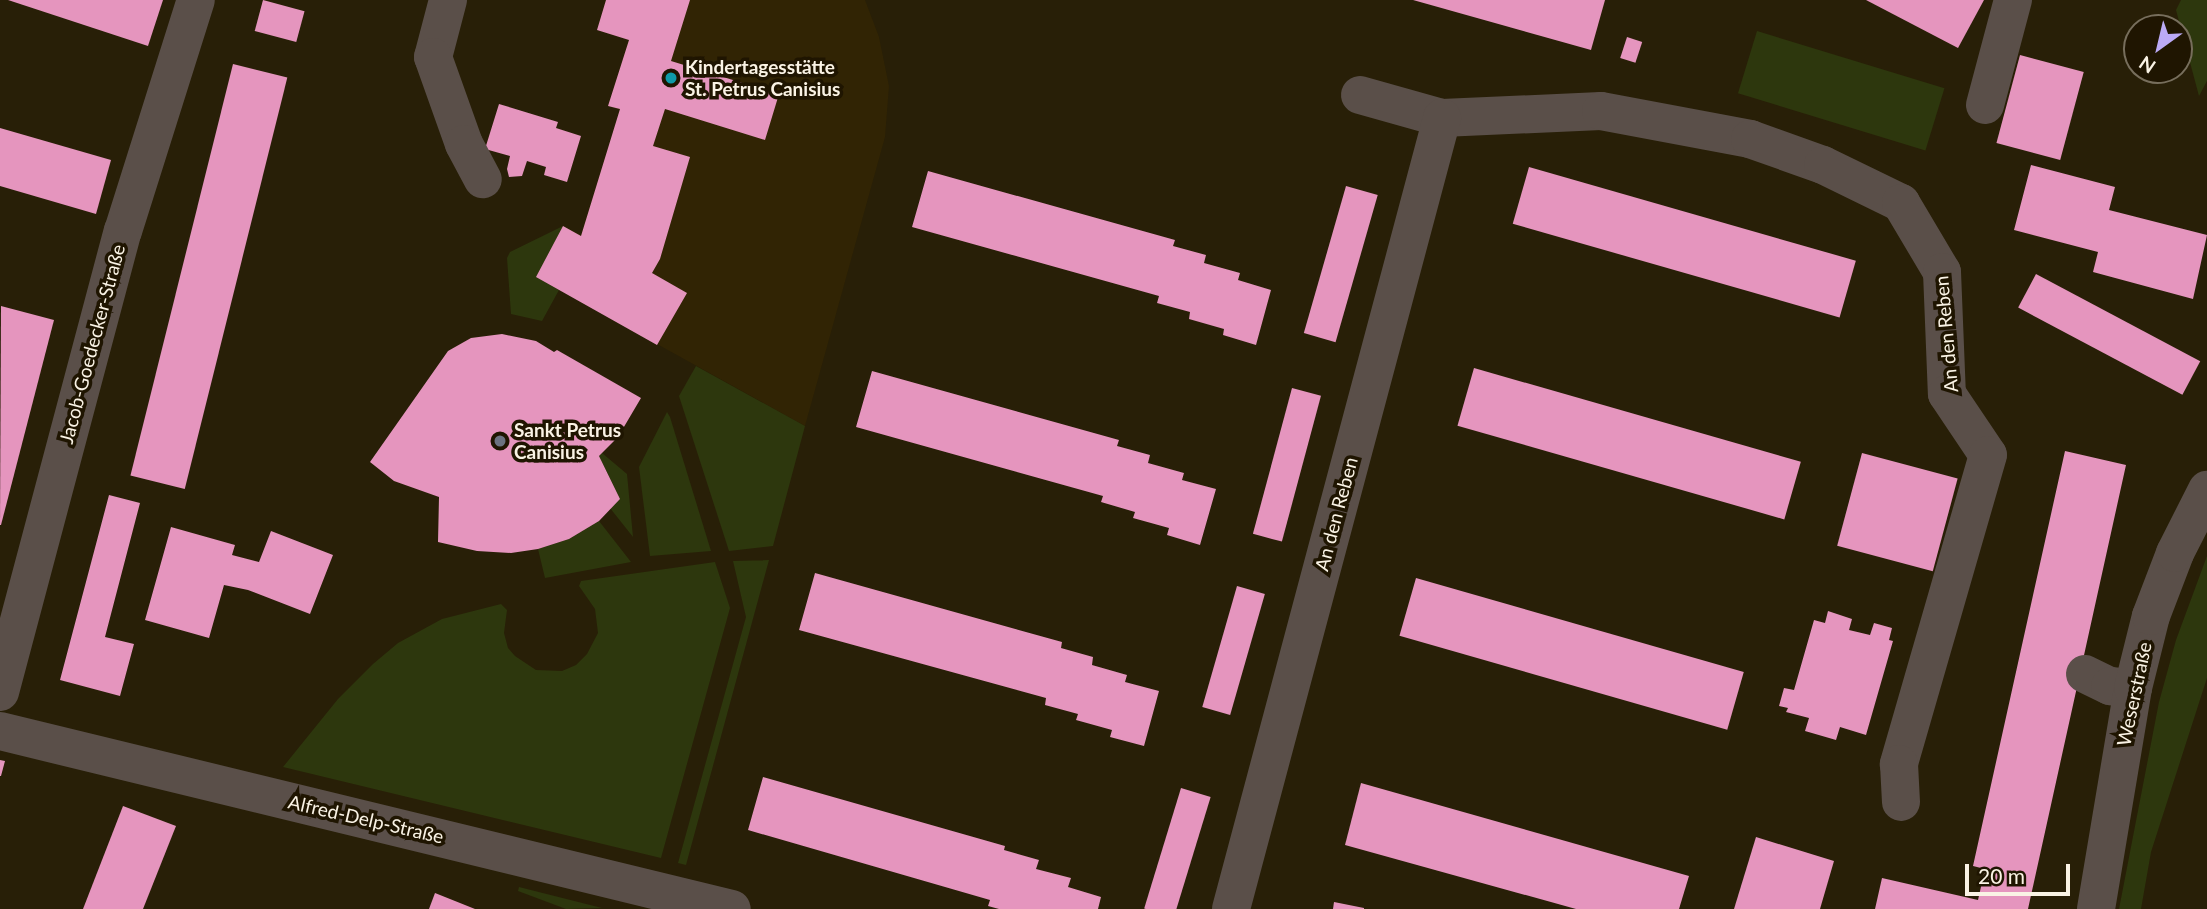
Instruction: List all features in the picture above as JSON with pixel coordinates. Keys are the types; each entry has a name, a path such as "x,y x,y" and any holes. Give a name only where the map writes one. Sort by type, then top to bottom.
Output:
{"street":[{"name":"Jacob-Goedecker-Straße","path":"0,692 116,256 196,0"},
{"path":"448,0 433,57 464,145 483,179"},
{"path":"1985,105 2013,0"},
{"name":"An den Reben","path":"1360,95 1442,118 1601,111 1750,139 1823,165 1901,203 1942,272 1947,394 1988,456 1899,764 1900,802"},
{"name":"An den Reben","path":"1231,909 1442,118"},
{"name":"Weserstraße","path":"2096,909 2133,688 2151,616 2175,553 2207,490"},
{"path":"2085,674 2110,686 2133,688"},
{"name":"Alfred-Delp-Straße","path":"0,731 733,909"}],"shaded area":[{"path":"606,0 865,0 879,37 889,86 885,137 805,426 536,277 563,226 581,235 620,110 608,106 629,40 597,30"}],"green space":[{"path":"2181,0 2207,0 2207,81 2199,96 2193,74 2193,14 2177,14 2176,10"},
{"path":"1757,31 1944,88 1925,150 1738,93"},
{"path":"563,226 537,277 559,290 542,321 511,314 507,258 510,252"},
{"path":"696,366 805,426 773,546 729,551 679,396"},
{"path":"667,412 711,551 650,556 639,467"},
{"path":"602,453 627,474 633,537 610,508 620,499 599,456"},
{"path":"599,521 631,562 545,578 538,549 569,539"},
{"path":"2207,556 2207,678 2151,852 2141,909 2119,909 2159,702 2176,640"},
{"path":"769,560 686,865 678,863 746,617 733,561"},
{"path":"715,562 730,608 661,858 283,767 338,699 373,664 398,643 442,619 501,604 507,610 504,633 508,648 515,656 536,670 562,671 576,665 587,654 598,633 595,609 579,586 581,581"},
{"path":"519,887 602,908 566,909 518,891"}],"building":[{"path":"8,0 163,0 148,46"},
{"path":"263,0 305,11 296,42 255,31"},
{"path":"606,0 690,0 671,61 779,94 765,140 665,109 653,146 690,157 660,259 652,273 687,293 657,345 536,277 563,226 581,236 620,109 608,106 629,40 597,30"},
{"path":"1413,0 1605,0 1591,50"},
{"path":"1866,0 1984,0 1958,48"},
{"path":"1627,37 1642,42 1635,63 1620,58"},
{"path":"2020,55 2084,72 2060,160 1996,143"},
{"path":"233,64 287,78 185,489 130,475"},
{"path":"499,104 558,122 556,128 581,136 567,182 544,175 546,167 527,161 522,176 509,177 507,169 510,156 485,149"},
{"path":"0,128 111,160 96,214 0,186"},
{"path":"2031,165 2115,187 2109,210 2207,235 2193,299 2093,272 2098,252 2014,230"},
{"path":"1529,167 1856,261 1840,317 1513,224"},
{"path":"928,171 1175,240 1173,246 1206,255 1204,263 1240,273 1238,280 1271,290 1256,345 1223,335 1224,329 1189,319 1190,312 1157,303 1159,296 912,227"},
{"path":"1346,186 1378,195 1336,342 1304,333"},
{"path":"2036,274 2200,361 2182,395 2018,308"},
{"path":"1,306 54,320 0,525"},
{"name":"Sankt Petrus Canisius","path":"502,334 536,341 554,352 557,350 641,398 618,437 599,456 620,499 599,521 569,539 538,549 511,553 477,551 438,542 439,497 394,481 370,462 448,351 471,338"},
{"path":"1474,368 1801,462 1784,519 1457,426"},
{"path":"872,371 1119,440 1117,446 1150,455 1148,463 1184,473 1182,480 1216,489 1200,545 1167,535 1169,528 1133,518 1135,512 1101,502 1103,496 856,427"},
{"path":"1292,388 1321,396 1282,542 1253,534"},
{"path":"2065,451 2126,465 2028,909 1875,909 1882,878 1978,900 1985,869 1973,866"},
{"path":"1862,453 1958,479 1933,571 1837,546"},
{"path":"109,495 140,503 105,637 134,644 120,696 60,680"},
{"path":"171,527 235,545 232,555 259,562 271,531 333,555 310,614 248,590 224,585 209,638 145,620"},
{"path":"815,573 1062,642 1061,648 1093,657 1092,665 1127,675 1125,682 1159,691 1144,746 1110,737 1112,730 1076,720 1078,714 1045,705 1046,698 799,630"},
{"path":"1416,578 1744,672 1727,730 1399,636"},
{"path":"1237,586 1265,594 1230,715 1202,707"},
{"path":"1828,611 1852,619 1849,630 1870,635 1874,623 1892,628 1889,640 1893,641 1866,735 1840,727 1836,740 1805,731 1809,718 1786,712 1788,708 1779,706 1784,688 1794,690 1814,620 1825,623"},
{"path":"0,760 5,761 1,776 0,776"},
{"path":"763,777 1005,846 1004,850 1039,860 1036,869 1071,878 1068,887 1101,897 1098,909 999,909 988,906 990,900 748,830"},
{"path":"1361,783 1689,876 1679,909 1576,909 1345,845"},
{"path":"1181,788 1211,797 1176,909 1144,908"},
{"path":"123,806 176,826 143,909 83,909"},
{"path":"1756,837 1834,861 1820,909 1734,909"},
{"path":"435,893 475,909 429,909"},
{"path":"1334,902 1364,908 1364,909 1333,909"}],"place":[{"name":"Kindertagesstätte St. Petrus Canisius","path":"671,78"},
{"name":"Sankt Petrus Canisius","path":"500,441"}]}
